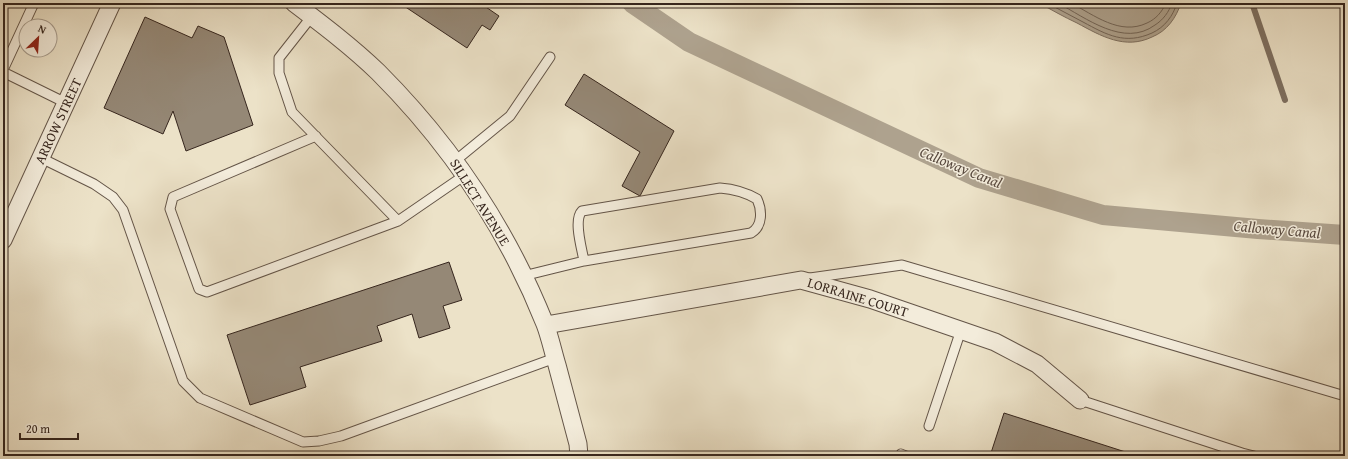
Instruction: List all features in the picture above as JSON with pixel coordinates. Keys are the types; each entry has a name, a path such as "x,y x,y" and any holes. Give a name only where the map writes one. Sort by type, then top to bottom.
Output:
{"street":[{"name":"ARROW STREET","path":"3,240 112,3"},
{"name":"SILLECT AVENUE","path":"294,3 331,30 377,71 419,116 455,161 485,206 516,260 546,326 578,444 579,456"},
{"name":"LORRAINE COURT","path":"546,326 801,280 870,298 995,342 1037,364 1080,400"}],"lane":[{"path":"34,3 3,71 66,103"},
{"path":"312,16 279,58 278,73 292,112 398,221"},
{"path":"455,161 510,116 550,57"},
{"path":"316,136 173,197 170,209 200,289 207,292 398,221 465,175"},
{"path":"41,158 94,184 113,197 123,210 183,381 200,398 303,442 319,441 341,436 555,358"},
{"path":"523,276 584,261 751,233 757,228 761,217 759,203 757,199 744,192 730,188 720,188 582,211 578,214 578,223 584,261"},
{"path":"801,280 902,265 1345,396"},
{"path":"929,426 961,330"},
{"path":"1080,400 1241,454 1254,456"},
{"path":"900,456 901,454 906,456"}],"water":[{"path":"1039,3 1181,3 1174,19 1162,31 1142,41 1123,42 1104,37"}],"building":[{"path":"406,3 461,3 464,5 466,3 480,3 499,16 490,30 482,25 467,48 404,6"},
{"path":"145,17 192,38 198,26 224,37 253,125 186,151 173,111 163,134 104,108"},
{"path":"584,74 674,131 640,196 622,186 640,152 565,105"},
{"path":"449,262 462,300 443,306 450,328 419,338 412,314 377,326 382,341 300,367 306,387 250,405 227,335"},
{"path":"1004,413 1138,456 990,456"}],"waterway":[{"name":"Calloway Canal","path":"632,3 689,42 979,178 1103,215 1345,235"},
{"path":"1252,3 1285,100"}]}
